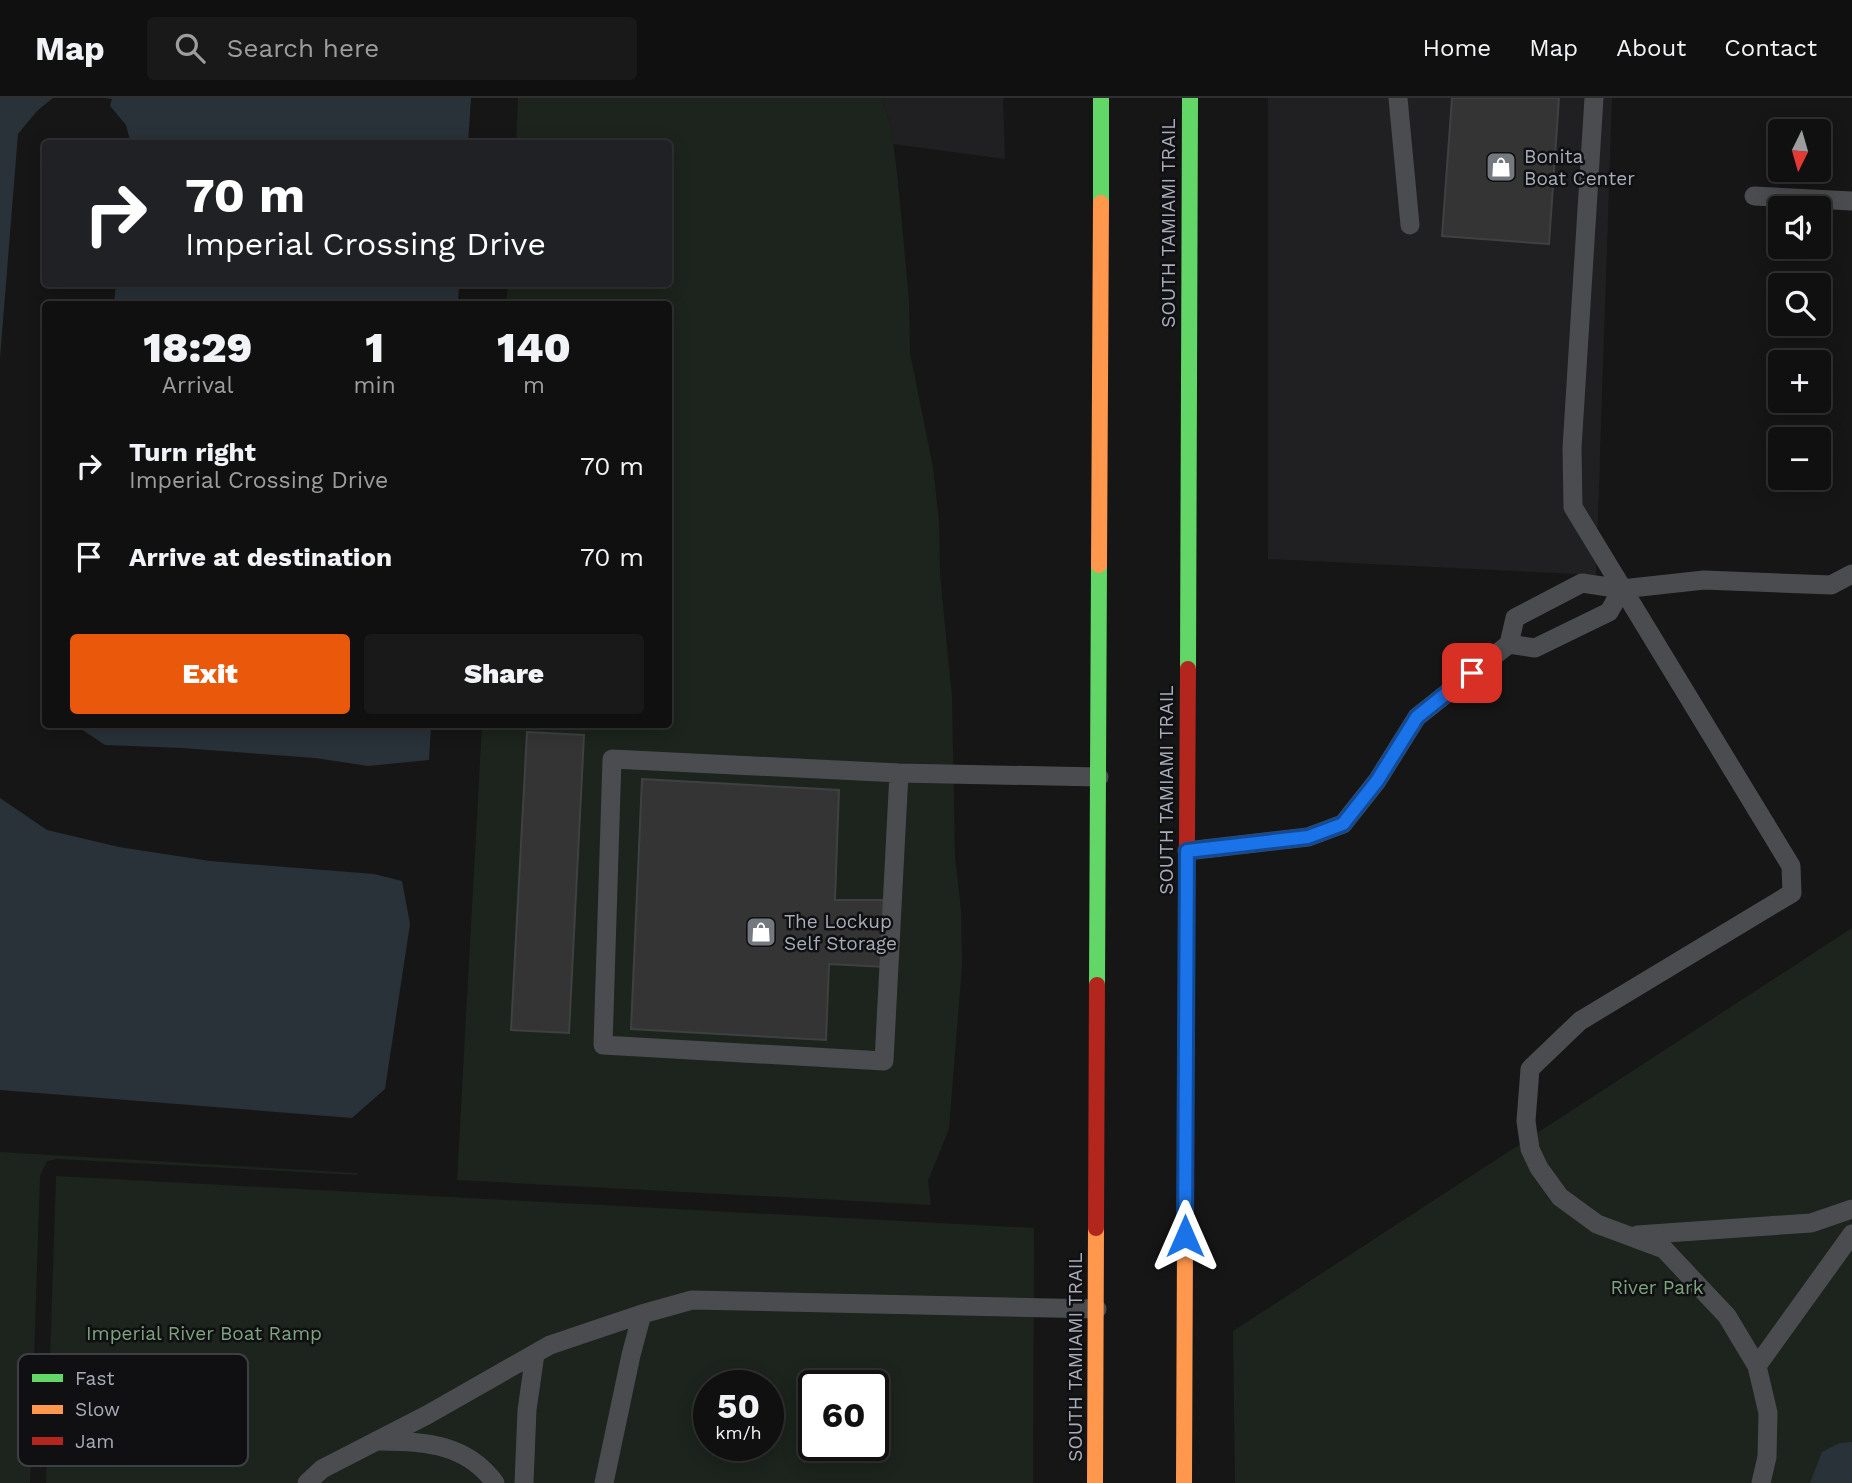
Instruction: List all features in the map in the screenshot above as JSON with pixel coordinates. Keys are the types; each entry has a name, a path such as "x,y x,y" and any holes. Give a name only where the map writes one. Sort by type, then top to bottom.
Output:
{"main road":[{"name":"SOUTH TAMIAMI TRAIL","path":"1096,1483 1101,98"},
{"name":"SOUTH TAMIAMI TRAIL","path":"1184,1483 1190,98"}],"lane":[{"path":"1398,98 1410,225"},
{"path":"1594,98 1572,447 1573,507 1791,866 1792,893 1580,1021 1530,1069 1526,1121 1530,1149 1539,1168 1560,1197 1597,1224 1664,1249 1727,1316 1757,1366 1768,1413 1768,1457 1761,1483"},
{"path":"1754,196 1852,201"},
{"path":"1187,851 1308,837 1343,824 1377,781 1417,717 1509,644 1516,618 1582,583 1622,589 1704,580 1831,585 1852,574"},
{"path":"1509,644 1535,648 1609,612 1622,589"},
{"path":"899,773 884,1061 603,1045 612,759 899,773 1099,777"},
{"path":"1629,1236 1811,1223 1852,1209"},
{"path":"1757,1366 1852,1234"},
{"path":"307,1483 322,1469 550,1345 692,1300 1097,1309"},
{"path":"604,1483 642,1314"},
{"path":"524,1483 527,1410 535,1354"},
{"path":"377,1441 433,1443 485,1469 495,1483"}],"shaded area":[{"path":"0,98 53,98 37,111 18,134 0,358"},
{"path":"105,98 471,98 468,140 130,140 126,125 110,106 112,99"},
{"path":"881,98 1003,98 1005,159 893,144 891,127"},
{"path":"1268,98 1612,98 1596,575 1268,559"},
{"path":"116,287 459,287 458,301 114,301"},
{"path":"80,728 431,728 429,760 368,766 315,758 105,745"},
{"path":"0,798 47,830 119,847 210,861 374,874 402,881 410,924 385,1089 352,1118 0,1090"},
{"path":"1852,1442 1852,1483 1810,1483 1822,1452 1840,1443"}],"green space":[{"path":"518,98 881,98 891,127 898,181 909,300 910,353 933,467 952,697 955,857 961,911 962,965 949,1129 928,1181 931,1205 457,1180 482,728 672,728 672,301 506,301 508,287 672,287 672,140 516,140"},
{"name":"River Park","path":"1852,928 1852,1483 1235,1483 1233,1331"},
{"path":"0,1152 357,1173 358,1175 57,1159 47,1161 40,1176 34,1354 18,1354 18,1466 31,1466 30,1483 0,1483"},
{"name":"Imperial River Boat Ramp","path":"56,1176 1034,1228 1033,1483 46,1483 47,1466 248,1466 248,1354 50,1354"}],"building":[{"name":"Bonita Boat Center","path":"1452,98 1559,98 1549,244 1442,236"},
{"path":"527,732 584,735 569,1033 511,1030"},
{"name":"The Lockup Self Storage","path":"642,779 839,790 835,900 890,900 885,967 829,964 826,1040 631,1029"}],"traffic: fast":[{"path":"1101,98 1101,203"},
{"path":"1188,669 1190,98"},
{"path":"1097,985 1099,565"}],"traffic: slow":[{"path":"1099,565 1101,203"},
{"path":"1184,1483 1186,1000"},
{"path":"1095,1483 1096,1228"}],"traffic: jam":[{"path":"1186,1000 1188,669"},
{"path":"1096,1228 1097,985"}],"place":[{"name":"Bonita Boat Center","path":"1501,167"},
{"name":"The Lockup Self Storage","path":"761,932"}],"route":[{"path":"1185,1236 1187,851 1308,837 1343,824 1377,781 1417,717 1472,673"}]}
